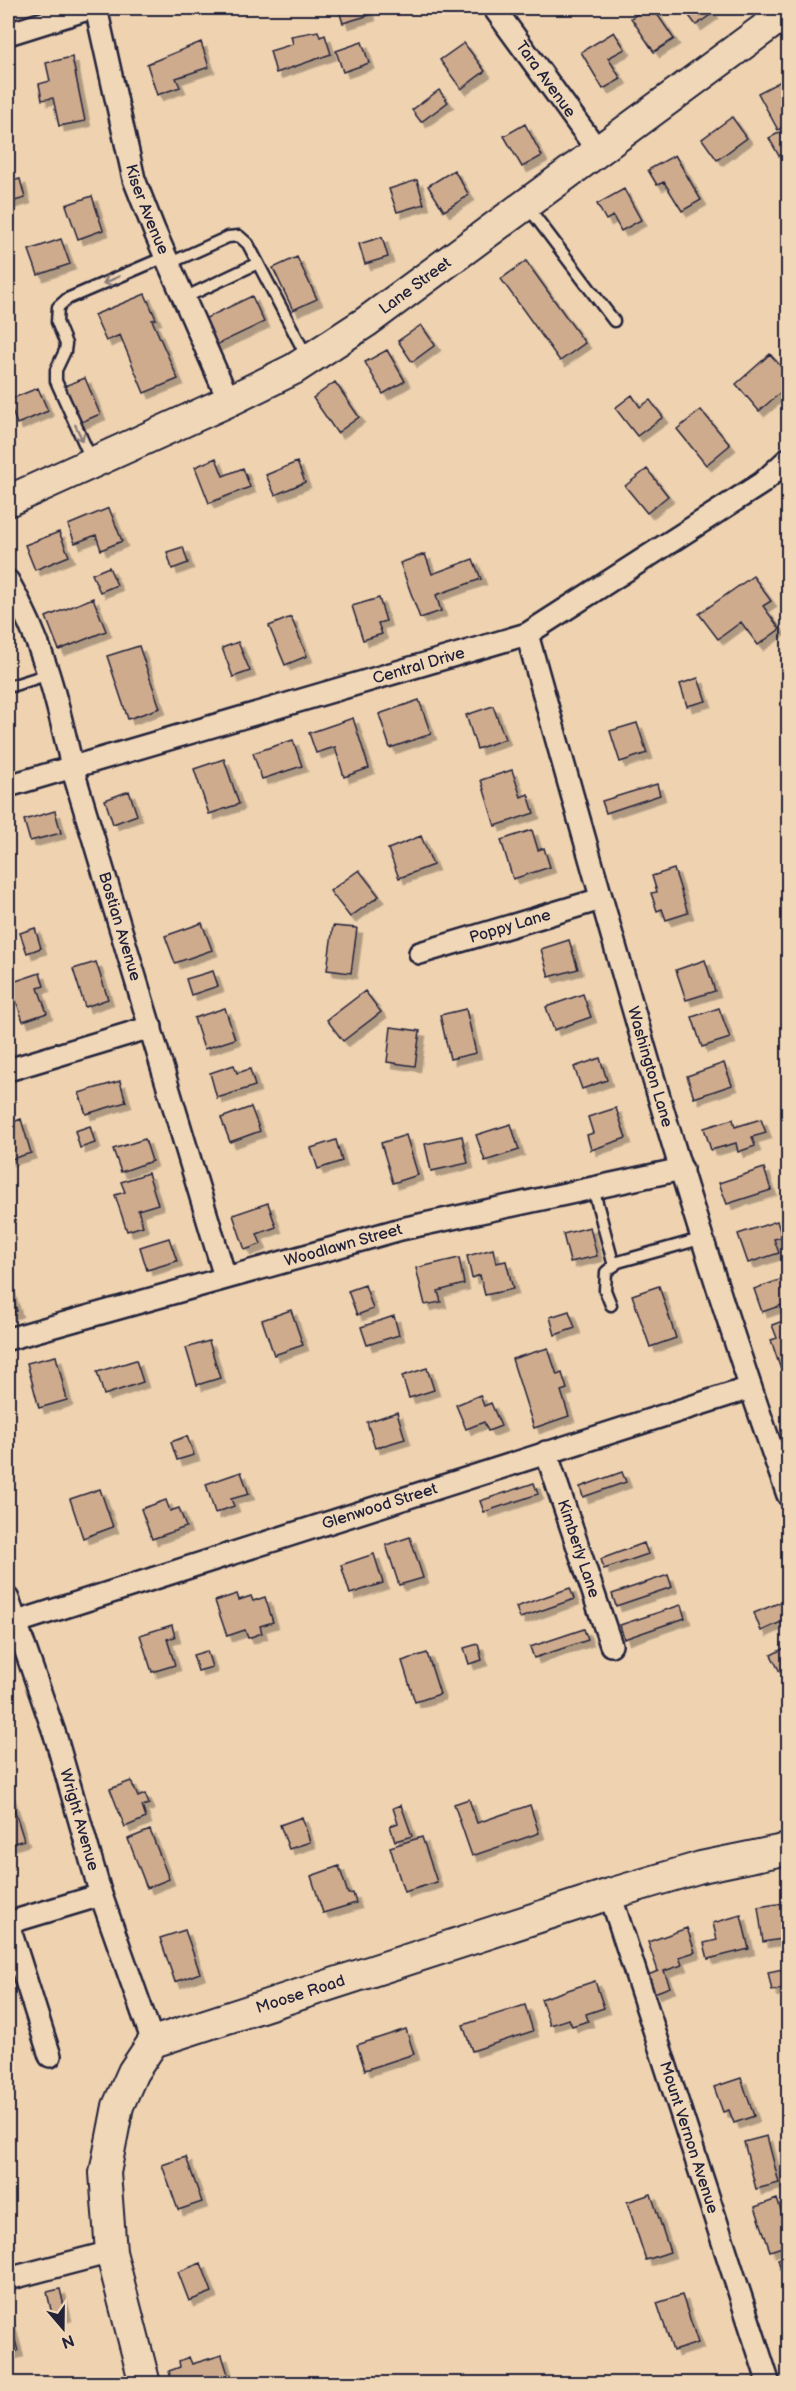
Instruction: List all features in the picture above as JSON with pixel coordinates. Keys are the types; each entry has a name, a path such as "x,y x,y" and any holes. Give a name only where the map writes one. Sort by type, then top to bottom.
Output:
{"street":[{"path":"8,34 91,8"},
{"name":"Kiser Avenue","path":"96,8 134,179 229,401"},
{"name":"Tara Avenue","path":"494,8 598,151"},
{"name":"Lane Street","path":"8,501 229,401 308,360 366,322 789,11"},
{"name":"Central Drive","path":"8,786 527,634 762,483 789,459"},
{"name":"Bostian Avenue","path":"8,581 25,611 49,674 72,767 225,1277"},
{"name":"Washington Lane","path":"527,634 601,899 682,1169 750,1388 789,1495"},
{"name":"Poppy Lane","path":"420,953 601,899"},
{"path":"8,1070 151,1028"},
{"name":"Woodlawn Street","path":"8,1339 400,1229 682,1169"},
{"name":"Glenwood Street","path":"11,1624 750,1388"},
{"name":"Kimberly Lane","path":"546,1452 611,1645"},
{"name":"Wright Avenue","path":"8,1599 11,1624 56,1738 101,1894 153,2042"},
{"name":"Moose Road","path":"153,2042 610,1894 701,1867 789,1849"},
{"path":"50,2056 8,1923 101,1894"},
{"name":"Mount Vernon Avenue","path":"610,1894 769,2384"},
{"path":"146,2384 111,2252 105,2173 118,2106 133,2072 153,2042"},
{"path":"8,2279 111,2252"}],"lane":[{"path":"526,204 614,321"},
{"path":"93,463 56,381 56,370 66,344 57,322 58,307 67,299 228,237 239,236 248,244 308,360"},
{"path":"184,298 258,263"},
{"path":"8,687 49,674"},
{"path":"593,1188 614,1266"},
{"path":"611,1305 605,1290 606,1272 618,1262 704,1238"}],"building":[{"path":"338,8 367,8 370,15 343,23"},
{"path":"647,8 653,8 674,39 654,52 631,18"},
{"path":"683,8 709,8 713,13 696,25"},
{"path":"318,31 320,37 325,35 331,54 276,73 270,51 293,44 291,36"},
{"path":"614,32 625,49 608,58 621,79 603,89 581,52"},
{"path":"201,42 209,67 176,78 180,87 157,95 147,64"},
{"path":"362,42 369,63 343,72 336,51"},
{"path":"464,43 485,71 461,89 440,60"},
{"path":"72,57 85,121 59,126 53,98 42,100 39,84 50,81 46,63"},
{"path":"781,81 788,95 788,124 778,130 758,93"},
{"path":"439,90 448,102 421,122 412,110"},
{"path":"732,117 747,138 717,160 702,139"},
{"path":"525,124 542,156 522,167 504,136"},
{"path":"784,130 788,138 788,151 779,156 769,138"},
{"path":"675,155 701,200 682,211 664,182 657,185 648,170"},
{"path":"454,170 469,195 444,211 428,186"},
{"path":"20,179 25,198 8,203 8,182"},
{"path":"417,180 424,204 397,212 389,189"},
{"path":"624,189 641,220 621,231 613,216 606,220 597,204"},
{"path":"92,196 103,230 78,239 66,205"},
{"path":"382,237 388,257 365,264 359,244"},
{"path":"61,239 70,264 38,275 29,250"},
{"path":"297,257 317,299 293,310 273,268"},
{"path":"526,261 585,343 560,361 501,279"},
{"path":"145,294 156,319 152,320 178,379 144,393 120,335 106,341 94,315"},
{"path":"252,296 264,322 216,345 204,319"},
{"path":"421,325 435,345 412,362 398,341"},
{"path":"387,350 405,381 383,394 365,362"},
{"path":"770,354 788,375 788,386 759,411 736,384"},
{"path":"85,378 100,414 77,424 62,387"},
{"path":"335,382 359,417 337,433 313,398"},
{"path":"38,388 48,411 17,424 8,400"},
{"path":"632,395 640,407 650,400 663,417 637,436 615,408"},
{"path":"701,410 730,445 706,465 677,429"},
{"path":"216,458 223,476 243,468 250,487 209,503 195,467"},
{"path":"297,462 305,482 275,495 266,475"},
{"path":"647,469 668,496 647,513 625,486"},
{"path":"109,508 122,541 101,550 96,535 75,543 68,525"},
{"path":"59,532 69,556 35,570 25,545"},
{"path":"183,547 188,563 172,569 167,552"},
{"path":"425,554 432,574 473,559 481,579 436,595 441,611 420,618 400,563"},
{"path":"109,567 117,585 100,592 92,574"},
{"path":"753,576 771,601 763,606 780,629 758,645 741,622 718,639 699,614"},
{"path":"93,598 106,631 59,650 46,617"},
{"path":"379,598 386,621 378,623 382,634 363,640 352,606"},
{"path":"291,617 307,656 285,665 269,626"},
{"path":"238,642 250,671 233,677 222,648"},
{"path":"139,646 160,708 128,719 107,656"},
{"path":"698,678 706,701 687,706 680,684"},
{"path":"419,700 431,734 390,748 379,714"},
{"path":"493,706 505,739 477,749 466,715"},
{"path":"353,718 369,768 344,777 335,747 316,753 309,733"},
{"path":"637,723 647,753 620,762 610,731"},
{"path":"293,740 302,766 262,779 253,753"},
{"path":"224,759 239,804 209,814 194,769"},
{"path":"512,770 521,797 528,794 534,813 495,826 481,780"},
{"path":"657,784 660,795 606,813 602,801"},
{"path":"129,791 137,815 113,824 105,800"},
{"path":"55,811 61,833 30,841 24,820"},
{"path":"532,830 538,850 544,848 550,867 513,879 501,840"},
{"path":"421,836 433,865 399,878 388,849"},
{"path":"674,869 688,913 666,920 662,909 657,911 651,893 657,892 652,876"},
{"path":"359,870 379,896 350,917 330,891"},
{"path":"202,923 212,950 175,963 165,936"},
{"path":"333,926 357,928 351,973 327,970"},
{"path":"35,928 41,948 27,953 20,933"},
{"path":"569,940 578,969 549,977 541,949"},
{"path":"705,960 715,991 686,1000 676,970"},
{"path":"96,962 108,999 85,1007 73,969"},
{"path":"213,971 218,986 191,995 186,979"},
{"path":"40,973 44,986 38,988 47,1013 23,1021 10,983"},
{"path":"365,991 381,1012 343,1041 327,1020"},
{"path":"583,994 591,1017 554,1030 546,1007"},
{"path":"225,1008 235,1039 204,1049 194,1018"},
{"path":"719,1008 730,1038 702,1047 692,1017"},
{"path":"466,1009 476,1053 450,1059 440,1015"},
{"path":"391,1027 420,1031 415,1066 387,1062"},
{"path":"600,1058 607,1080 582,1089 574,1067"},
{"path":"724,1063 732,1085 694,1098 687,1076"},
{"path":"234,1065 237,1073 250,1069 255,1086 217,1098 210,1073"},
{"path":"120,1081 126,1102 86,1114 79,1093"},
{"path":"251,1107 260,1131 230,1142 221,1118"},
{"path":"616,1108 626,1138 591,1150 587,1135 593,1133 588,1117"},
{"path":"21,1119 31,1153 8,1160 8,1124"},
{"path":"733,1119 735,1127 761,1119 766,1133 752,1137 755,1146 738,1152 736,1143 711,1150 704,1128"},
{"path":"511,1124 519,1150 485,1161 476,1135"},
{"path":"90,1126 95,1143 80,1148 75,1131"},
{"path":"406,1135 418,1175 393,1183 381,1143"},
{"path":"462,1136 468,1163 431,1171 425,1144"},
{"path":"145,1139 152,1161 121,1172 113,1149"},
{"path":"336,1140 342,1161 318,1169 311,1148"},
{"path":"764,1168 771,1190 727,1204 719,1183"},
{"path":"148,1173 158,1204 138,1210 143,1226 127,1231 115,1195 125,1192 121,1182"},
{"path":"268,1203 276,1227 257,1234 261,1244 245,1250 233,1215"},
{"path":"777,1221 782,1237 774,1239 779,1253 748,1263 738,1234"},
{"path":"590,1227 597,1256 570,1262 563,1234"},
{"path":"169,1238 177,1261 147,1270 140,1247"},
{"path":"493,1249 496,1263 506,1261 513,1289 485,1295 480,1275 472,1278 467,1256"},
{"path":"459,1258 464,1284 438,1291 441,1302 425,1305 416,1268"},
{"path":"788,1277 788,1303 762,1312 754,1289"},
{"path":"365,1285 373,1309 357,1315 348,1291"},
{"path":"659,1286 676,1338 650,1347 632,1295"},
{"path":"8,1288 17,1311 8,1314"},
{"path":"291,1310 303,1345 274,1355 262,1320"},
{"path":"569,1311 575,1328 555,1335 550,1317"},
{"path":"394,1316 399,1335 367,1345 361,1327"},
{"path":"788,1319 788,1367 781,1370 771,1340 777,1338 772,1325"},
{"path":"209,1341 220,1378 197,1385 186,1348"},
{"path":"548,1348 557,1375 562,1373 567,1389 561,1391 569,1416 534,1428 512,1359"},
{"path":"56,1356 67,1400 39,1408 27,1363"},
{"path":"136,1360 143,1382 104,1395 97,1372"},
{"path":"427,1368 434,1390 409,1398 402,1376"},
{"path":"480,1395 484,1406 491,1403 501,1426 488,1431 484,1422 466,1429 456,1405"},
{"path":"397,1412 405,1439 375,1448 367,1422"},
{"path":"187,1436 194,1455 177,1460 171,1442"},
{"path":"241,1472 249,1494 231,1499 234,1506 215,1513 206,1484"},
{"path":"622,1472 626,1482 583,1497 580,1487"},
{"path":"534,1483 538,1494 484,1512 480,1501"},
{"path":"100,1489 113,1527 83,1538 70,1499"},
{"path":"166,1500 170,1511 179,1508 186,1527 152,1539 141,1509"},
{"path":"410,1537 423,1578 399,1585 386,1545"},
{"path":"644,1543 648,1554 604,1569 601,1559"},
{"path":"374,1554 383,1583 350,1594 341,1565"},
{"path":"668,1575 672,1587 616,1606 612,1594"},
{"path":"570,1588 574,1599 520,1618 516,1607"},
{"path":"237,1594 239,1600 251,1596 253,1601 265,1597 273,1622 260,1626 262,1633 248,1638 245,1630 227,1636 215,1601"},
{"path":"788,1599 788,1619 761,1631 754,1613"},
{"path":"681,1605 685,1618 624,1639 620,1625"},
{"path":"172,1625 175,1637 167,1639 175,1665 152,1672 140,1635"},
{"path":"584,1629 588,1640 534,1658 530,1647"},
{"path":"478,1644 482,1660 469,1664 464,1648"},
{"path":"788,1646 788,1668 780,1672 771,1655"},
{"path":"207,1651 212,1667 198,1671 193,1655"},
{"path":"427,1653 440,1694 415,1702 402,1661"},
{"path":"131,1781 138,1797 145,1794 149,1804 142,1806 146,1818 125,1827 110,1789"},
{"path":"8,1789 24,1840 8,1845"},
{"path":"469,1799 477,1823 530,1805 539,1833 472,1856 454,1804"},
{"path":"401,1805 412,1836 395,1841 390,1826 398,1823 393,1808"},
{"path":"302,1817 310,1842 289,1849 280,1825"},
{"path":"150,1830 169,1879 147,1888 128,1839"},
{"path":"422,1837 437,1882 404,1892 390,1847"},
{"path":"339,1866 348,1894 353,1893 356,1903 323,1913 311,1876"},
{"path":"784,1903 785,1909 788,1909 788,1938 763,1942 758,1907"},
{"path":"741,1915 749,1949 708,1959 704,1943 717,1940 713,1923"},
{"path":"687,1928 695,1952 679,1957 682,1965 664,1971 670,1987 654,1993 648,1975 658,1971 648,1942"},
{"path":"185,1930 200,1973 175,1982 160,1938"},
{"path":"788,1968 788,1988 772,1991 768,1972"},
{"path":"595,1981 604,2008 586,2014 588,2021 572,2026 569,2019 550,2025 541,1999"},
{"path":"525,2005 533,2031 472,2051 463,2025"},
{"path":"406,2029 414,2054 365,2070 357,2045"},
{"path":"741,2078 754,2116 734,2123 729,2110 723,2112 714,2087"},
{"path":"767,2136 779,2183 756,2189 744,2142"},
{"path":"186,2157 202,2202 178,2210 162,2165"},
{"path":"651,2194 670,2252 646,2260 627,2202"},
{"path":"777,2199 788,2232 788,2245 770,2251 755,2207"},
{"path":"788,2256 788,2297 778,2259"},
{"path":"201,2263 212,2292 189,2301 178,2272"},
{"path":"60,2289 66,2315 53,2319 47,2292"},
{"path":"682,2295 698,2343 673,2351 657,2303"},
{"path":"8,2315 18,2351 8,2354"},
{"path":"222,2355 231,2384 172,2384 169,2371 180,2367 179,2361 189,2357 192,2364"}]}
